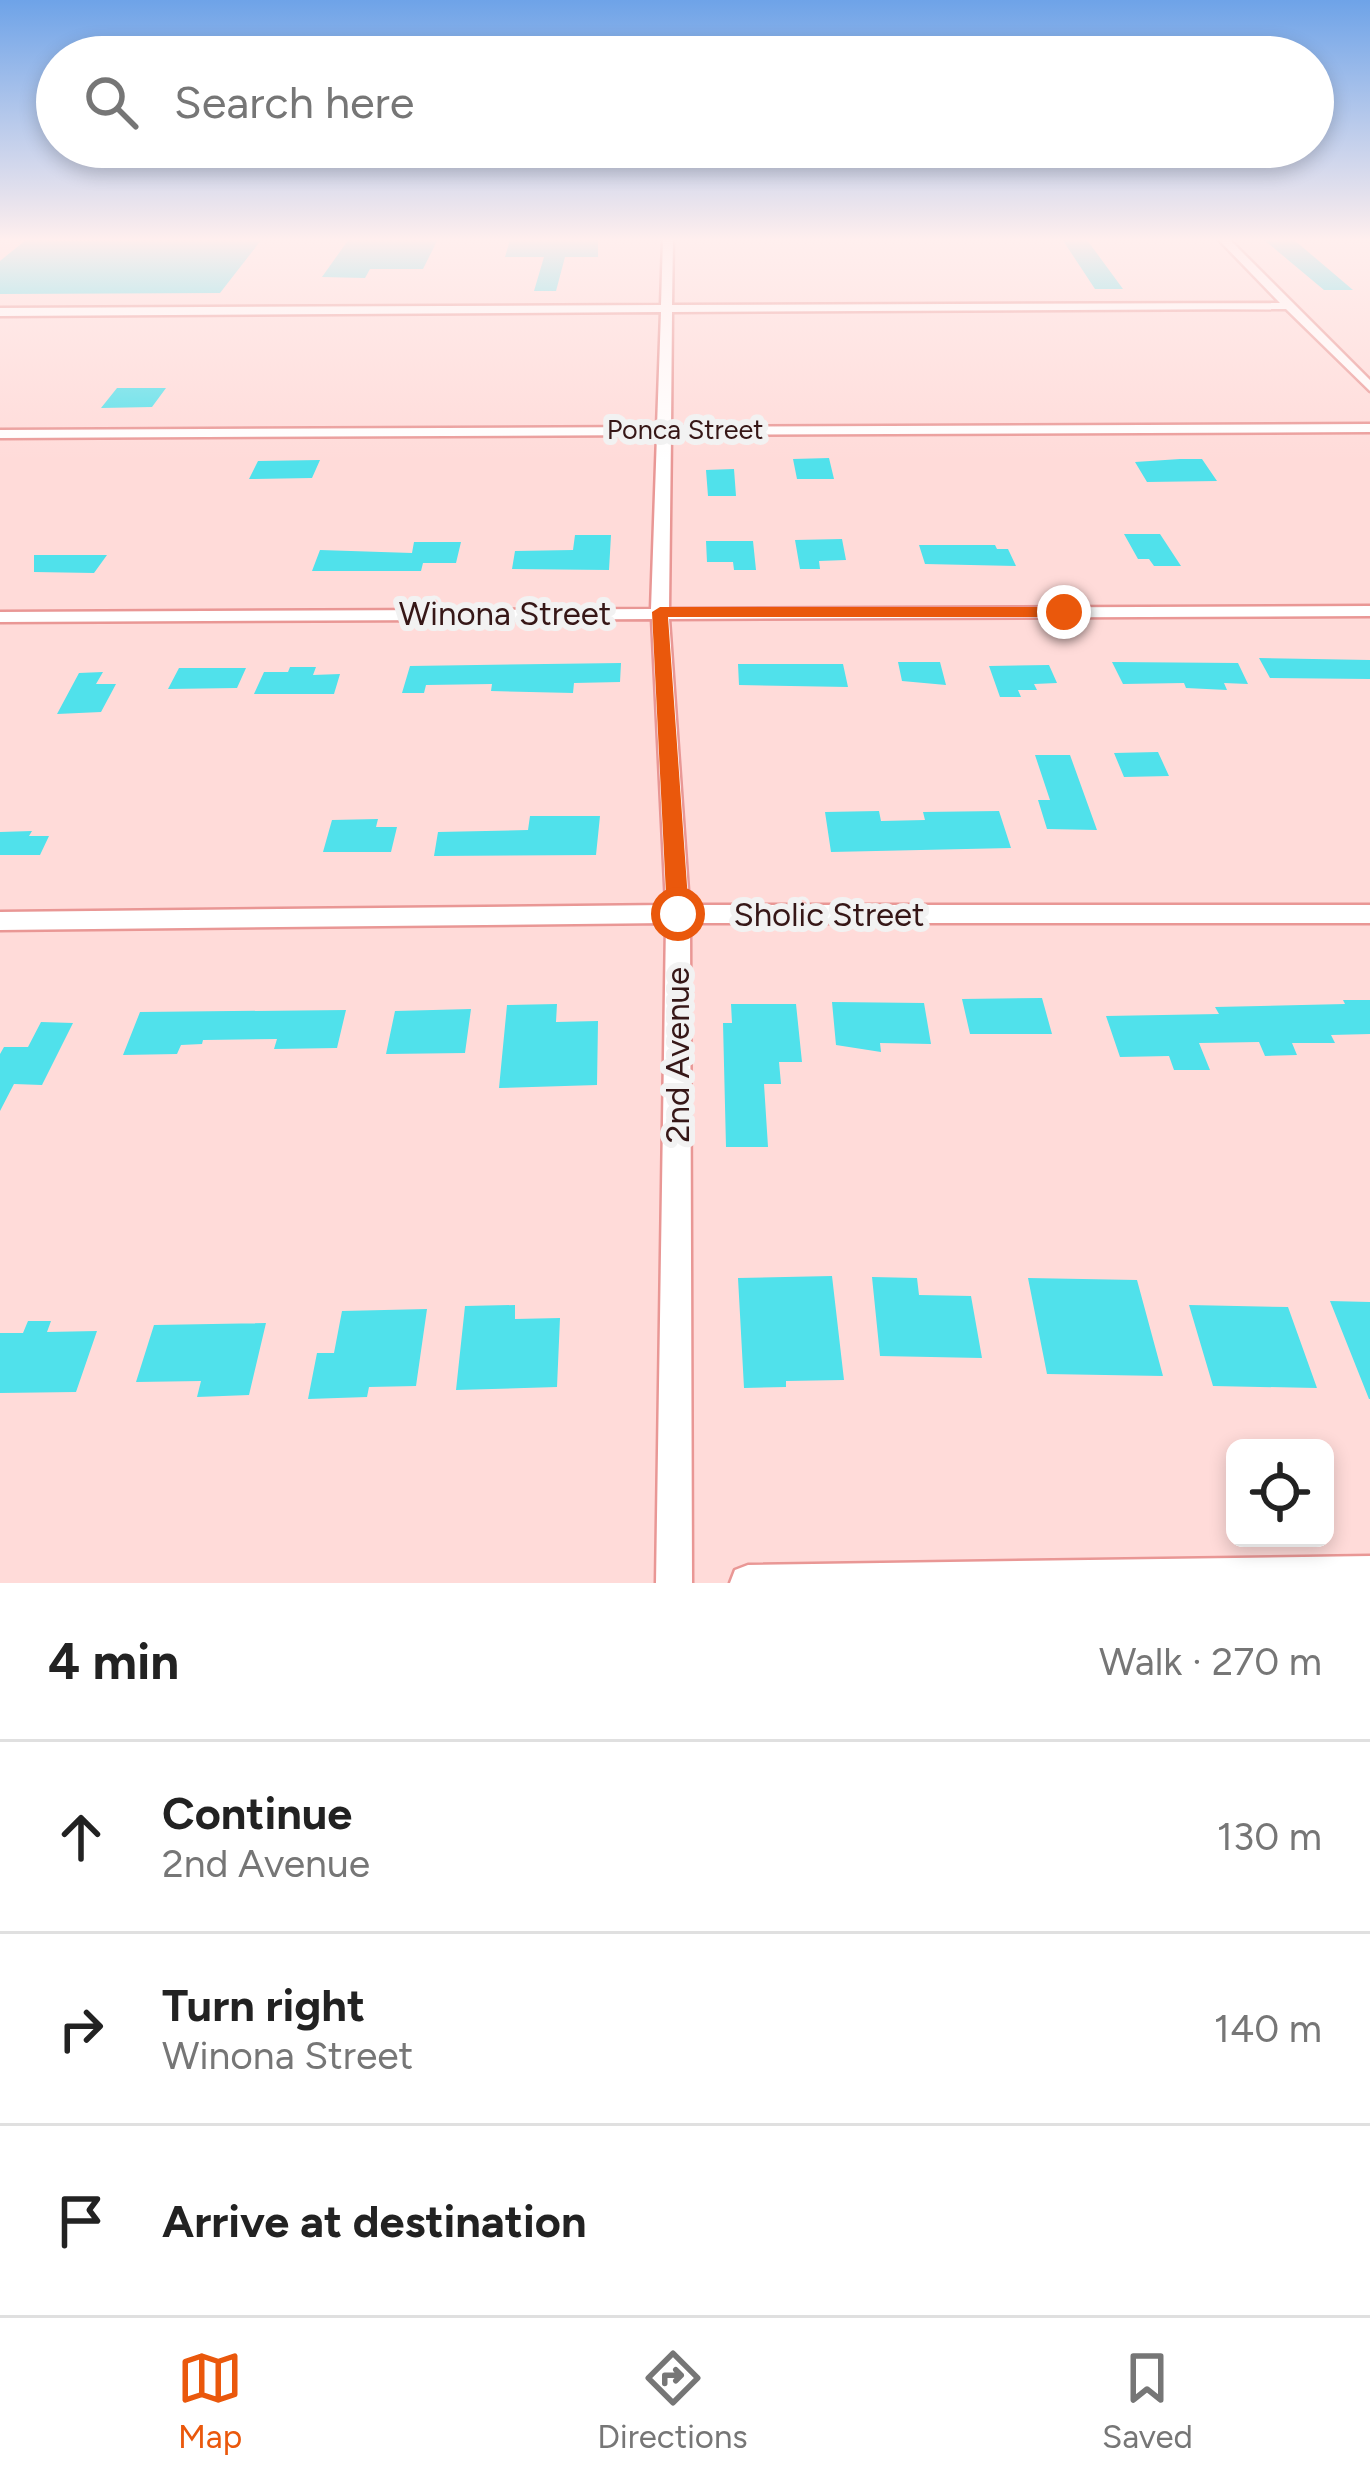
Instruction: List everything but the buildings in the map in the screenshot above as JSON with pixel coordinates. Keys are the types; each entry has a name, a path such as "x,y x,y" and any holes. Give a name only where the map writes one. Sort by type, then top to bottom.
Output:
{"street":[{"name":"2nd Avenue","path":"664,313 660,612 678,914 674,1583"},
{"path":"1296,313 1370,387"},
{"name":"Ponca Street","path":"0,434 1370,428"},
{"name":"Winona Street","path":"0,617 1370,611"},
{"name":"Sholic Street","path":"0,921 1370,914"},
{"path":"748,1583 1370,1574"}],"route":[{"path":"678,914 660,612 1064,612"}]}
